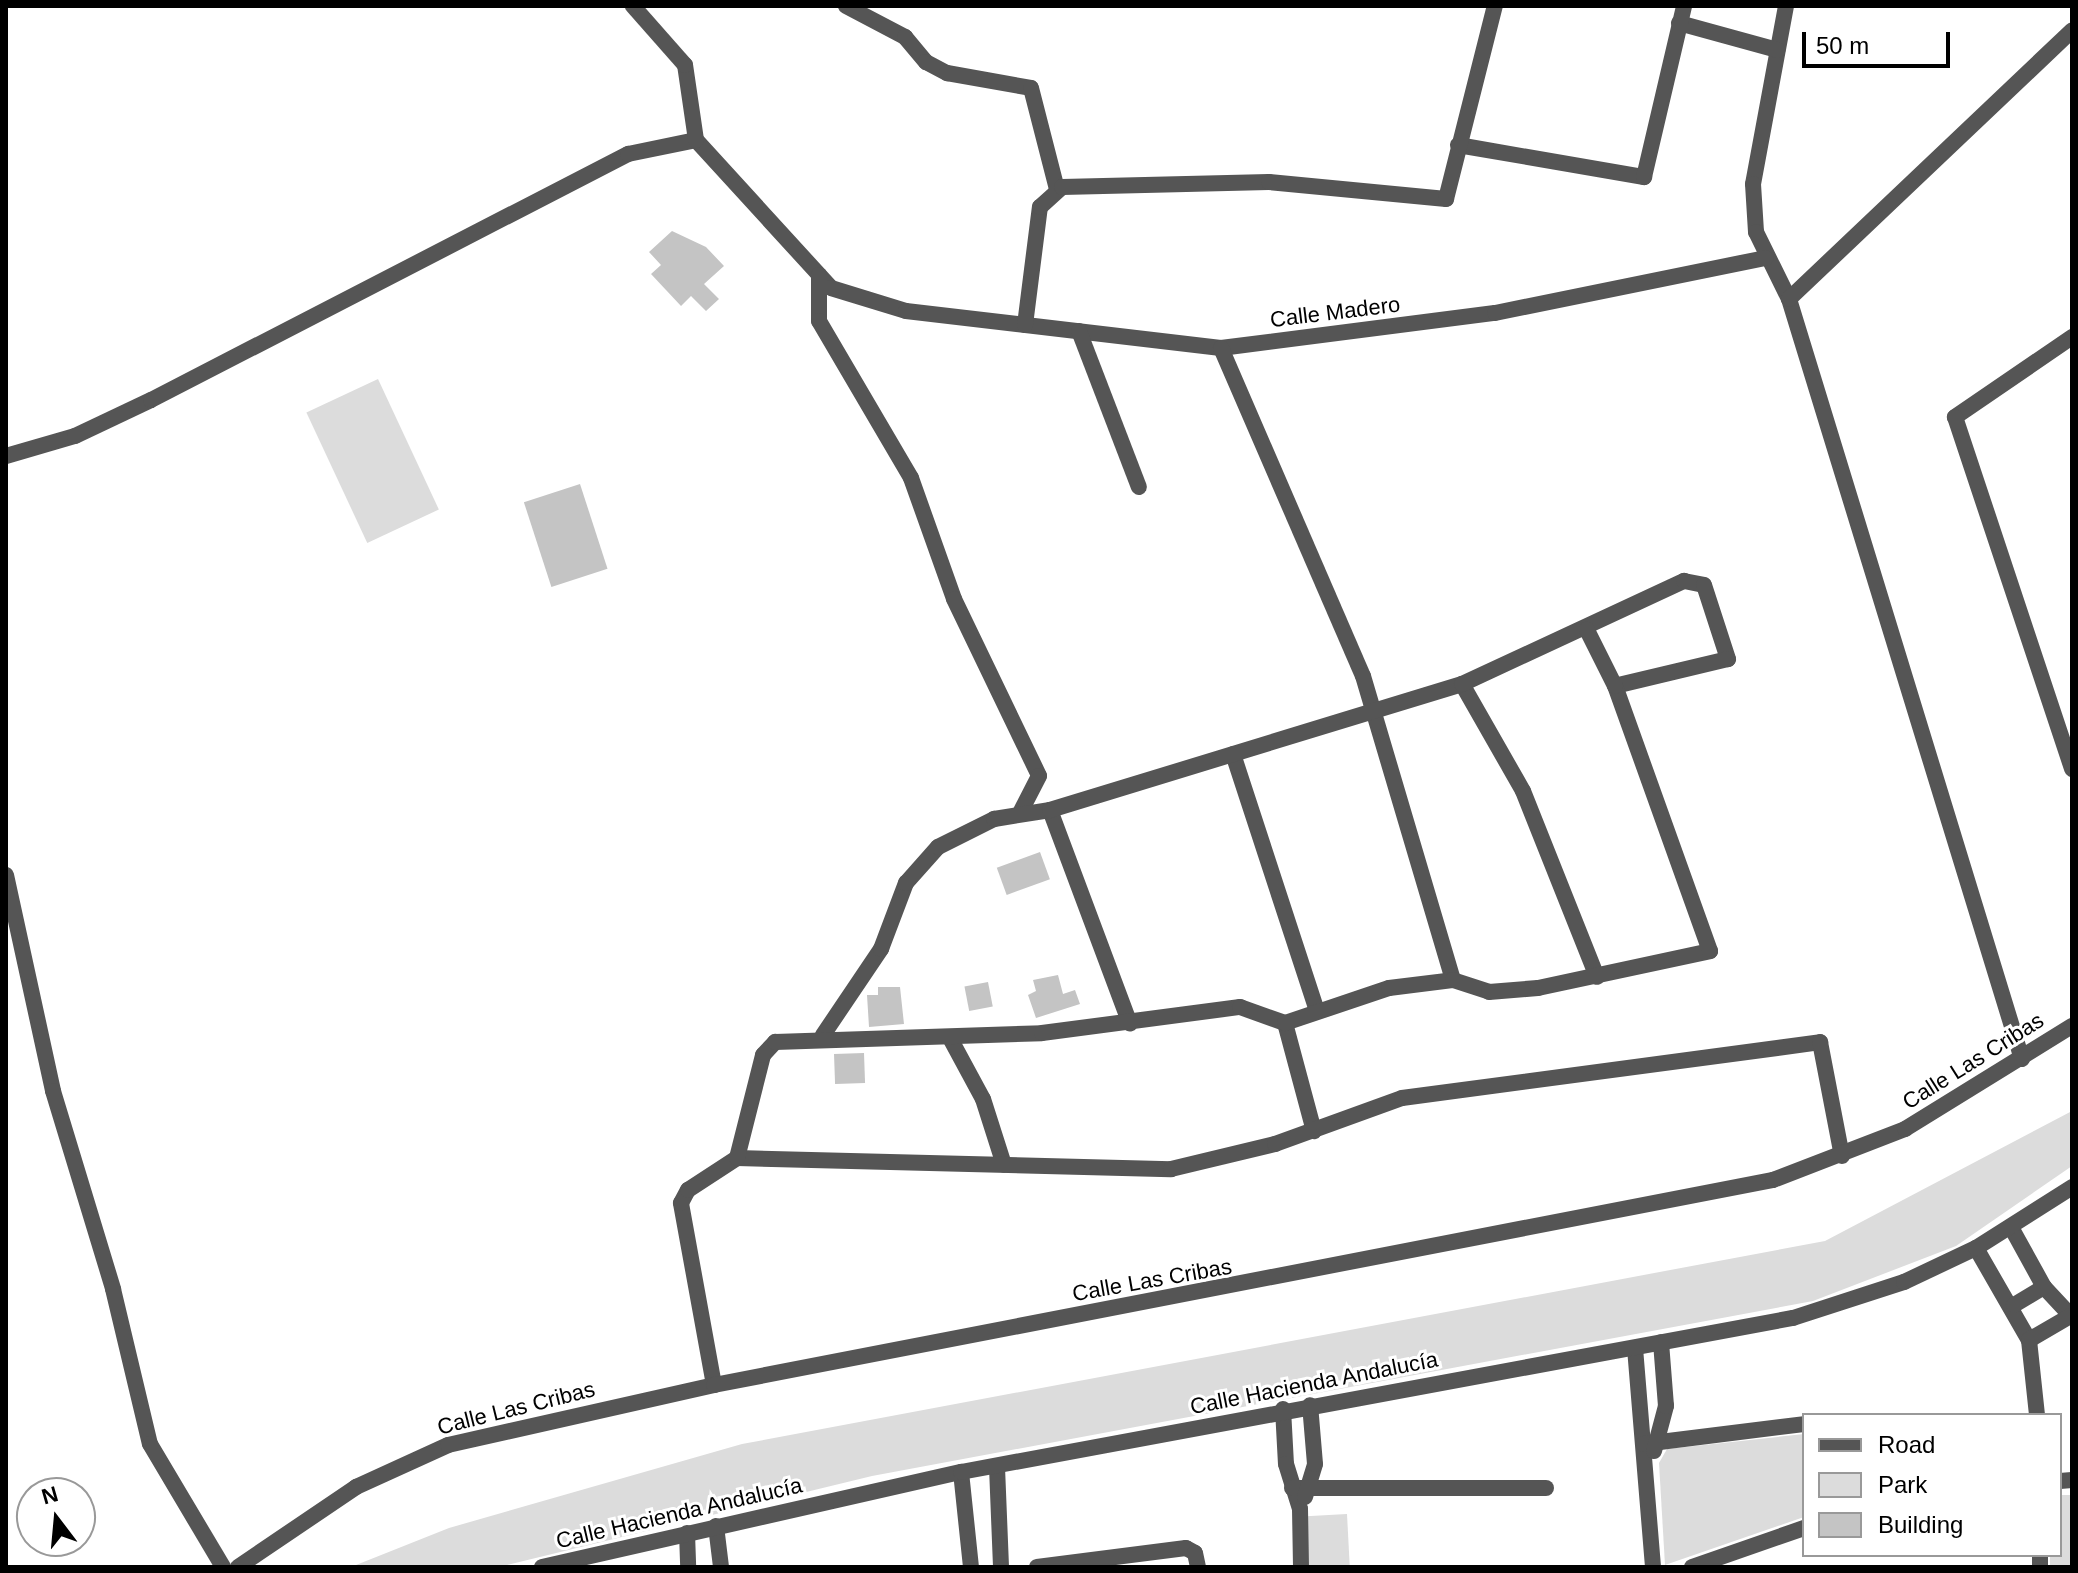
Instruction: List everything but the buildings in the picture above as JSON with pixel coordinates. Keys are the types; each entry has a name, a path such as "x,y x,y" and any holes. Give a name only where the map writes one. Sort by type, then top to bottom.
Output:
{"street":[{"path":"6,456 75,436 151,400 628,154 696,140 685,65 633,6"},
{"path":"846,6 905,37 926,62 947,73 1031,88 1057,189"},
{"path":"1025,325 1040,207 1057,189 1269,182 1446,199 1495,6"},
{"path":"1458,145 1644,177 1684,6"},
{"path":"1786,6 1753,184 1765,258 1789,299 2022,1059"},
{"path":"1679,23 1777,50"},
{"path":"1789,299 2072,30"},
{"name":"Calle Madero","path":"696,140 831,288 906,311 1221,348 1495,313 1765,258"},
{"path":"819,275 819,321 911,478 954,599 1039,776 1020,813"},
{"path":"1079,331 1139,487"},
{"path":"2072,337 1955,417 2072,769"},
{"path":"1221,348 1363,676 1369,712 1453,980"},
{"path":"823,1035 881,949 919,863 963,834 1020,813 1050,810 1462,684 1587,630 1684,581 1704,585 1728,659 1615,686"},
{"path":"737,1158 767,1048 786,1038 823,1035 950,1038 1130,1024 1193,1009 1240,1007 1285,1023 1389,988 1453,980 1489,992 1597,977 1710,951 1615,686 1587,630"},
{"path":"1462,684 1523,791 1597,977"},
{"path":"1233,754 1317,1011"},
{"path":"1050,810 1130,1024"},
{"path":"6,875 53,1091 113,1289 150,1444 223,1567"},
{"path":"1285,1023 1314,1131"},
{"name":"Calle Las Cribas","path":"238,1567 356,1487 412,1459 714,1385 1716,1194 1842,1156 1951,1104 2072,1026"},
{"path":"950,1038 983,1099 1004,1165"},
{"path":"714,1385 681,1203 688,1190 737,1158 1171,1169 1314,1131 1402,1098 1820,1042 1842,1156"},
{"name":"Calle Hacienda Andalucía","path":"542,1567 961,1472 1283,1409 1635,1348 1848,1302 1976,1248 2012,1229 2072,1187"},
{"path":"2012,1229 2044,1287 2071,1316 2029,1340"},
{"path":"1976,1248 2014,1305 2029,1340 2037,1413"},
{"path":"2014,1305 2044,1287"},
{"path":"1653,1567 1649,1464 1650,1443 1666,1406 1661,1342"},
{"path":"1635,1348 1638,1406 1650,1443"},
{"path":"1300,1488 1315,1464 1310,1405"},
{"path":"1638,1406 1666,1406"},
{"path":"1283,1409 1286,1464 1300,1488 1301,1567"},
{"path":"1650,1443 1802,1424"},
{"path":"1286,1464 1315,1464"},
{"path":"997,1467 1001,1567"},
{"path":"961,1472 971,1567"},
{"path":"1300,1488 1546,1488"},
{"path":"716,1526 721,1567"},
{"path":"1692,1567 1802,1529"},
{"path":"687,1533 688,1567"},
{"path":"1037,1567 1186,1548 1198,1567"}],"green space":[{"path":"378,379 439,510 367,543 306,412"},
{"path":"2072,1111 2072,1166 1956,1246 1813,1301 872,1476 499,1567 351,1567 449,1528 742,1444 1825,1241"},
{"path":"1802,1434 1802,1518 1665,1565 1659,1463 1667,1449"},
{"path":"2062,1495 2072,1495 2072,1567 2050,1567 2050,1557 2062,1557"},
{"path":"1347,1514 1350,1567 1309,1567 1306,1516"}]}
